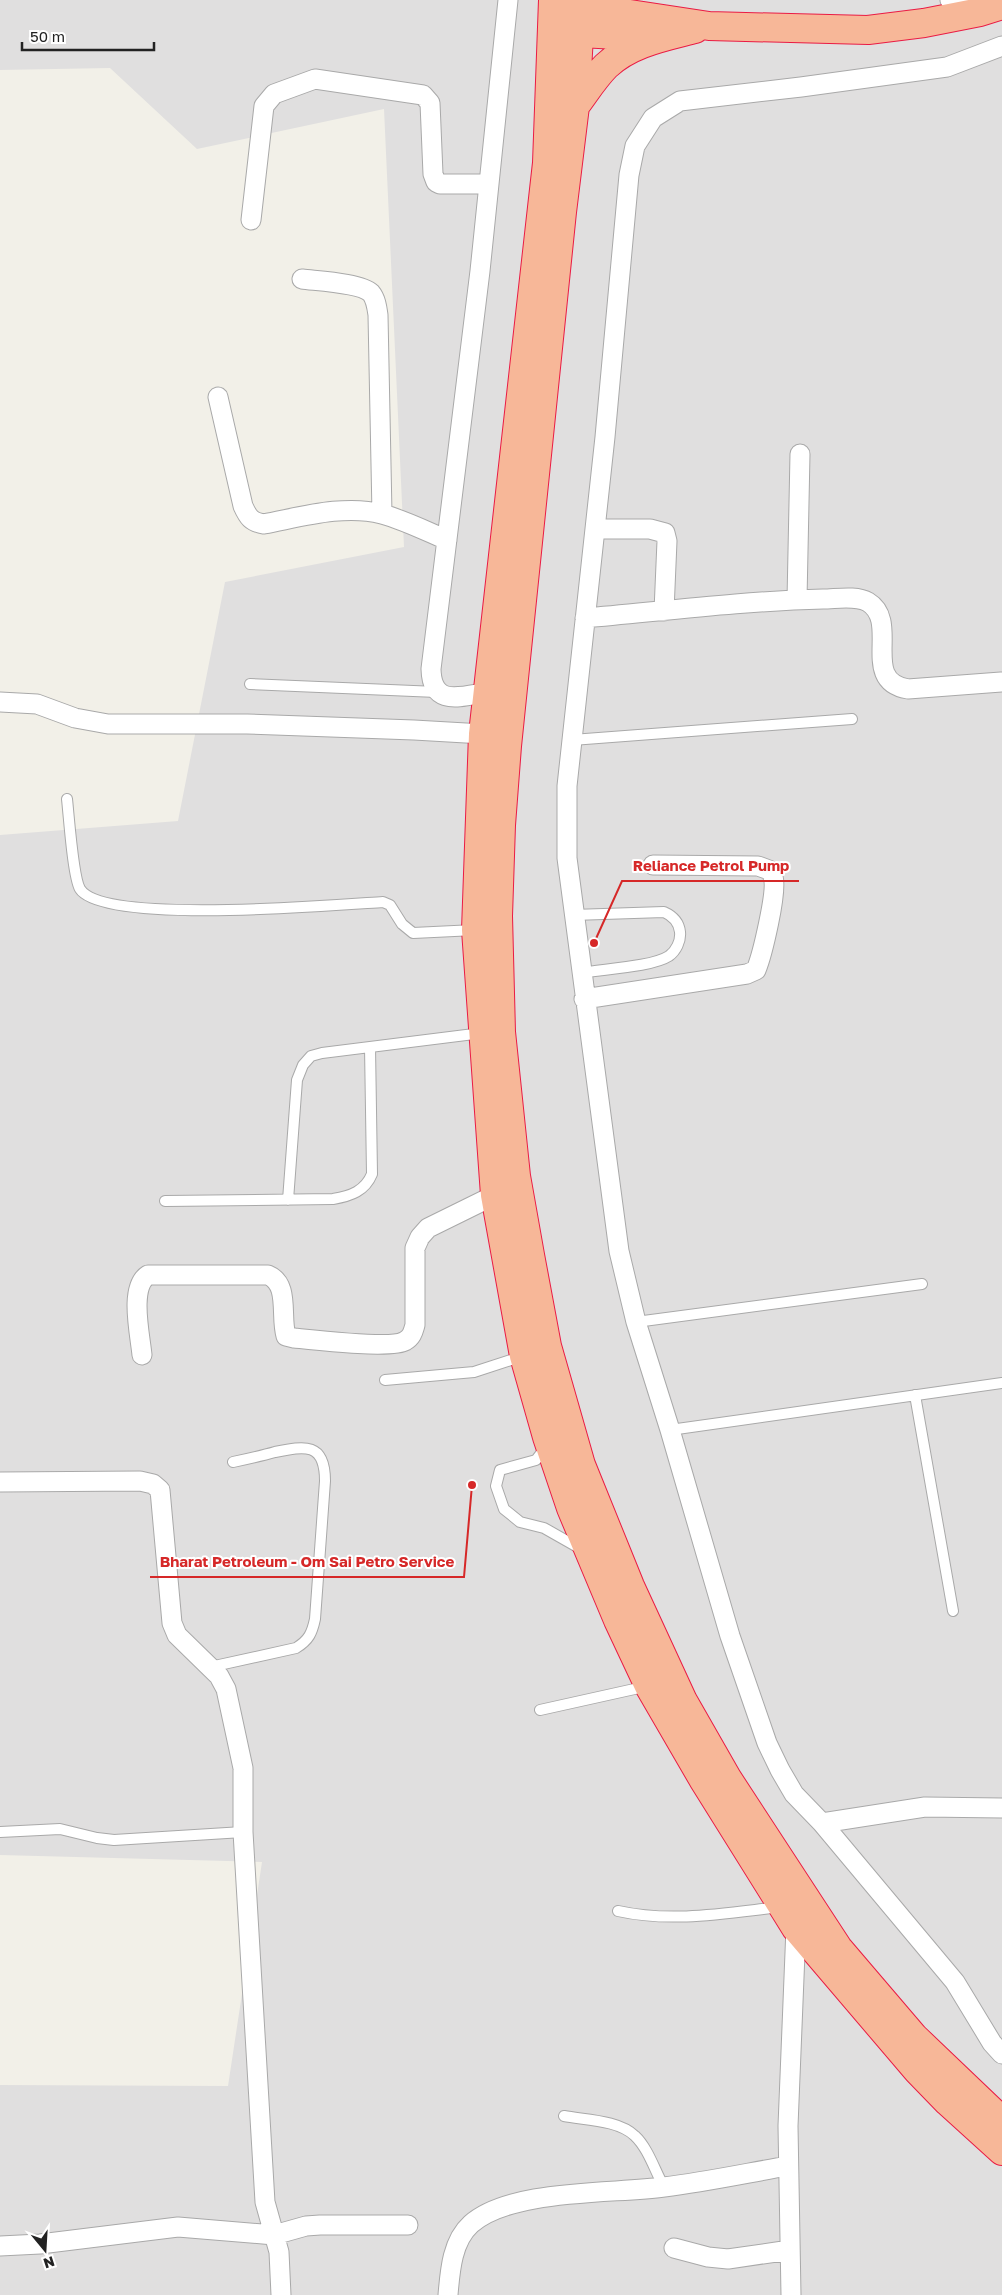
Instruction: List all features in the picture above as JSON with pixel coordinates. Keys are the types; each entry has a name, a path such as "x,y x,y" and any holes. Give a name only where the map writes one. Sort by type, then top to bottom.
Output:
{"highway":[{"path":"648,0 662,8 708,26"},
{"path":"708,26 580,3 553,1 547,163 483,734 476,930 495,1194 524,1356 549,1444 571,1508 648,1686 753,1862 790,1917 917,2070 948,2102 1002,2151"},
{"path":"580,3 575,106 562,212 507,746 501,826 498,916 501,1032 516,1176 547,1346 581,1465 630,1586 683,1700 727,1778 838,1948 914,2037 1002,2121"},
{"path":"552,32 618,36 708,26 868,30 924,23 991,9"},
{"path":"575,106 606,66 637,46 708,26"}],"street":[{"path":"489,692 448,698 437,692 431,682 431,669 489,184 508,0"},
{"path":"950,0 991,9"},
{"path":"1002,46 946,67 801,87 680,100 653,118 635,146 629,175 565,815 573,914 620,1251 636,1322 670,1430 730,1636 767,1743 794,1794 822,1823 955,1982 992,2042 1002,2054"},
{"path":"251,220 264,106 274,94 315,79 423,95 430,102 433,174 436,182 440,184 489,184"},
{"path":"302,279 356,287 370,292 376,302 378,316 382,514"},
{"path":"218,397 243,506 248,517 255,522 264,524 348,510 382,514 447,540"},
{"path":"797,600 800,454"},
{"path":"595,529 650,529 665,533 668,541 664,611"},
{"path":"584,618 797,600 852,599 867,602 875,608 880,620 883,672 888,682 908,689 1001,682"},
{"path":"0,702 38,704 75,718 108,724 247,724 483,734"},
{"path":"584,999 747,974 756,970 763,949 774,888 774,877 769,870 758,866 653,865"},
{"path":"142,1355 137,1295 142,1279 148,1275 268,1275 277,1279 281,1285 286,1336 355,1342 404,1342 412,1336 415,1325 415,1255 420,1237 428,1228 495,1194"},
{"path":"0,1482 140,1481 153,1484 160,1490 163,1502 172,1623 178,1635 219,1676 226,1689 241,1756 244,1779 243,1832 265,2202 282,2273 281,2295"},
{"path":"822,1823 925,1807 1002,1808"},
{"path":"790,1917 788,2166 791,2295"},
{"path":"448,2295 451,2264 458,2244 471,2224 493,2210 550,2197 664,2187 788,2166"},
{"path":"0,2246 40,2244 178,2227 274,2235 313,2226 408,2225"},
{"path":"674,2248 708,2257 728,2259 790,2250"}],"lane":[{"path":"250,684 437,692"},
{"path":"572,740 852,719"},
{"path":"67,799 76,876 80,889 88,897 103,903 175,911 233,910 382,902 390,905 402,924 413,933 476,930"},
{"path":"573,914 664,912 672,916 678,923 680,932 679,944 670,955 658,961 581,973"},
{"path":"288,1200 297,1080 303,1065 311,1056 322,1053 482,1033"},
{"path":"166,1201 288,1200 346,1197 358,1192 368,1184 374,1162 370,1047"},
{"path":"636,1322 922,1284"},
{"path":"385,1380 474,1372 524,1356"},
{"path":"670,1430 1002,1383"},
{"path":"914,1395 953,1611"},
{"path":"549,1444 536,1460 500,1470 496,1486 504,1509 520,1522 544,1528 591,1554"},
{"path":"210,1667 296,1648 305,1643 312,1634 314,1619 325,1481 325,1468 321,1456 312,1449 301,1447 233,1462"},
{"path":"540,1710 648,1686"},
{"path":"0,1832 60,1829 114,1840 243,1832"},
{"path":"618,1911 643,1917 790,1917"},
{"path":"564,2116 614,2125 631,2133 642,2147 664,2187"}],"shaded area":[{"path":"0,0 1002,0 1002,2295 0,2295 0,2085 228,2086 262,1862 0,1855 0,835 178,821 225,582 404,547 384,109 197,149 110,68 0,70"}],"place":[{"name":"Reliance Petrol Pump","path":"594,943"},
{"name":"Bharat Petroleum - Om Sai Petro Service","path":"472,1485"}]}
